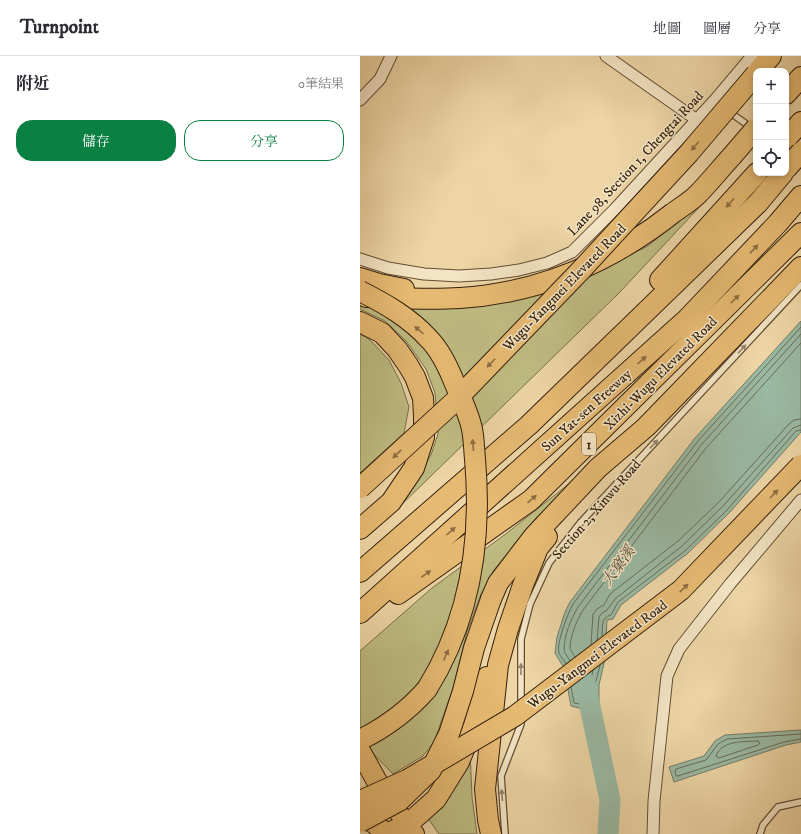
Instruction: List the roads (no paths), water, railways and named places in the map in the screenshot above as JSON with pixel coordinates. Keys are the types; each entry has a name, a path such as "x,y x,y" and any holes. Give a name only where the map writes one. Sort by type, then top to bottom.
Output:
{"highway":[{"path":"761,68 771,56"},
{"name":"Wugu-Yangmei Elevated Road","path":"360,488 454,402 582,269 689,153 716,110 753,77"},
{"path":"789,91 801,77"},
{"path":"791,154 801,122"},
{"path":"360,297 432,299 461,298 516,290 549,282 598,262 624,248 656,227 697,195 753,132"},
{"path":"529,425 755,176"},
{"name":"Sun Yat-sen Freeway","path":"360,572 529,425 758,203 780,176"},
{"name":"Sun Yat-sen Freeway","path":"360,613 688,319 778,223 801,196"},
{"name":"Xizhi-Wugu Elevated Road","path":"360,620 531,500 798,236"},
{"path":"360,810 386,834 412,829 436,799 459,762 474,725 506,607 529,562 538,548 560,518 801,267"},
{"path":"360,278 379,284 407,289 516,290"},
{"path":"360,291 404,316 430,340 448,368 472,428 477,488 477,527 472,567 460,620 440,668 427,689 414,704 379,731 360,740"},
{"path":"360,322 382,333 397,349 408,365 415,377 423,398 424,416 424,438 414,468 391,502 360,529"},
{"path":"360,822 399,801 431,770 449,734 463,691 474,648 498,583 534,536 598,468 646,427"},
{"name":"Wugu-Yangmei Elevated Road","path":"360,800 408,780 515,716 682,590 801,465"},
{"path":"491,834 485,790 498,665 523,585 538,548"},
{"path":"360,751 384,794"}],"main road":[{"path":"360,766 412,829"},
{"path":"360,800 386,834"}],"street":[{"path":"360,100 380,79 391,56"},
{"path":"606,56 696,120 716,110"},
{"name":"Lane 98, Section 1, Chengtai Road","path":"360,259 388,268 424,274 459,276 519,270 547,263 572,252 615,209 696,120 716,110 752,56"},
{"path":"653,834 654,801 667,676 680,649 730,584 801,500"}],"lane":[{"path":"716,110 753,128"},
{"path":"791,154 801,162"},
{"name":"Section 2, Xinwu Road","path":"505,834 501,776 520,724 522,693 521,638 530,604 549,563 582,522 801,285"},
{"path":"760,834 763,825 778,807 801,802"}],"water":[{"path":"801,321 801,432 730,512 688,553 621,605 613,619 607,620 605,659 599,685 599,702 591,711 571,706 564,668 555,653 557,637 565,612 570,602 695,438"},
{"path":"801,730 801,742 786,745 674,782 669,767 704,756 715,741 725,735"}],"waterway":[{"name":"大窠溪","path":"585,683 610,800 608,834"}]}
